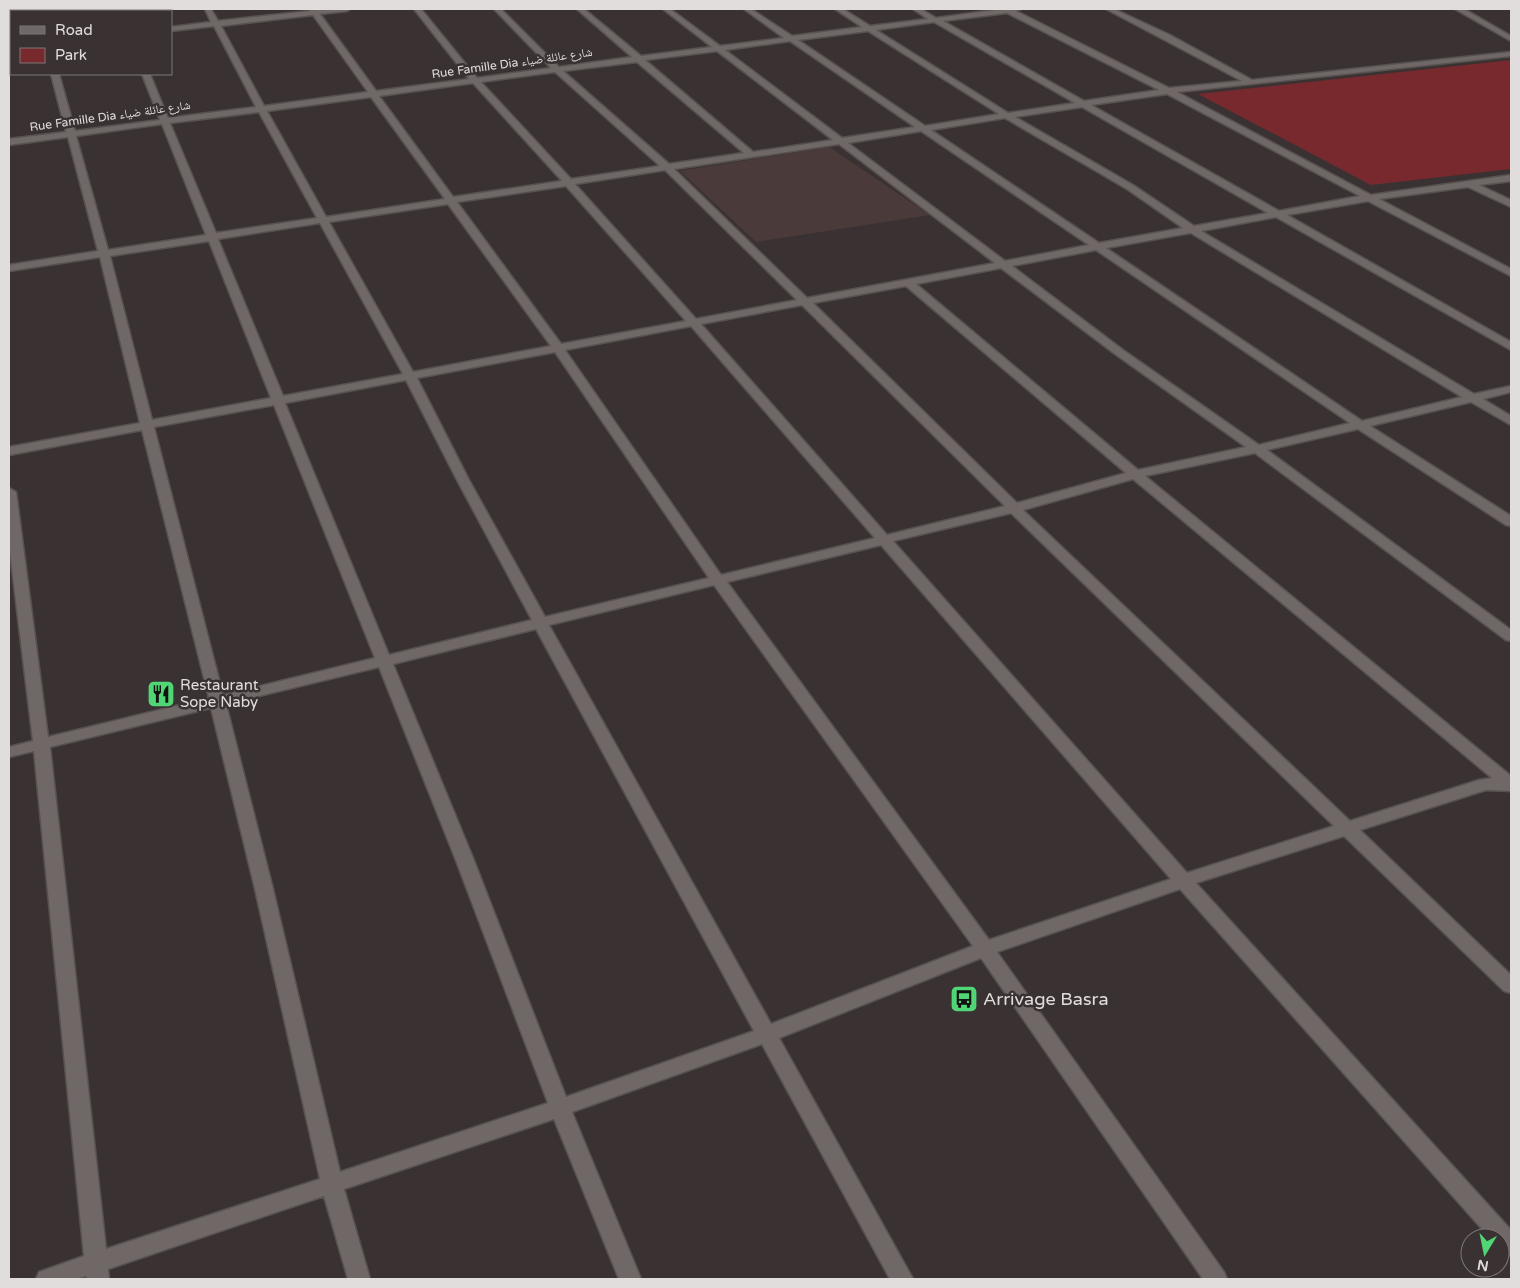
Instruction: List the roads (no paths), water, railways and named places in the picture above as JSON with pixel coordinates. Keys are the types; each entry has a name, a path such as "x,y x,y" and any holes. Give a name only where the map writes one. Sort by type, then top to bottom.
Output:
{"street":[{"path":"208,9 410,376 463,480 642,810 768,1034 902,1279"},
{"path":"172,29 313,11 347,9"},
{"path":"416,9 474,80 694,323 1183,881 1511,1246"},
{"path":"497,9 556,69 667,167 1014,508 1511,986"},
{"path":"580,9 752,155"},
{"path":"666,9 1119,352 1257,449 1511,637"},
{"path":"748,9 1360,425 1511,522"},
{"path":"838,9 871,28 1007,116 1130,187 1194,230 1511,421"},
{"path":"916,9 1511,347"},
{"name":"Rue Famille Dia شارع عائلة ضياء","path":"9,142 1018,9"},
{"path":"1108,9 1167,37 1250,82"},
{"path":"1459,9 1511,39"},
{"path":"1005,10 1168,91 1511,273"},
{"path":"313,11 558,348 718,580 985,949 1216,1279"},
{"path":"9,268 1168,91 1511,54"},
{"path":"55,75 104,254 217,701 264,889 332,1185 359,1279"},
{"path":"146,75 214,237 278,400 464,858 560,1108 630,1279"},
{"path":"9,451 1096,247 1368,198 1511,178"},
{"path":"1469,184 1511,204"},
{"path":"909,283 1136,474 1511,784"},
{"path":"9,752 1014,508 1136,474 1257,449 1511,390"},
{"path":"9,492 41,744 97,1270"},
{"path":"47,1279 97,1270 332,1185 560,1108 768,1034 985,949 1183,881 1485,784 1511,784"}],"place":[{"name":"Restaurant Sope Naby","path":"161,694"},
{"name":"Arrivage Basra","path":"964,999"}]}
